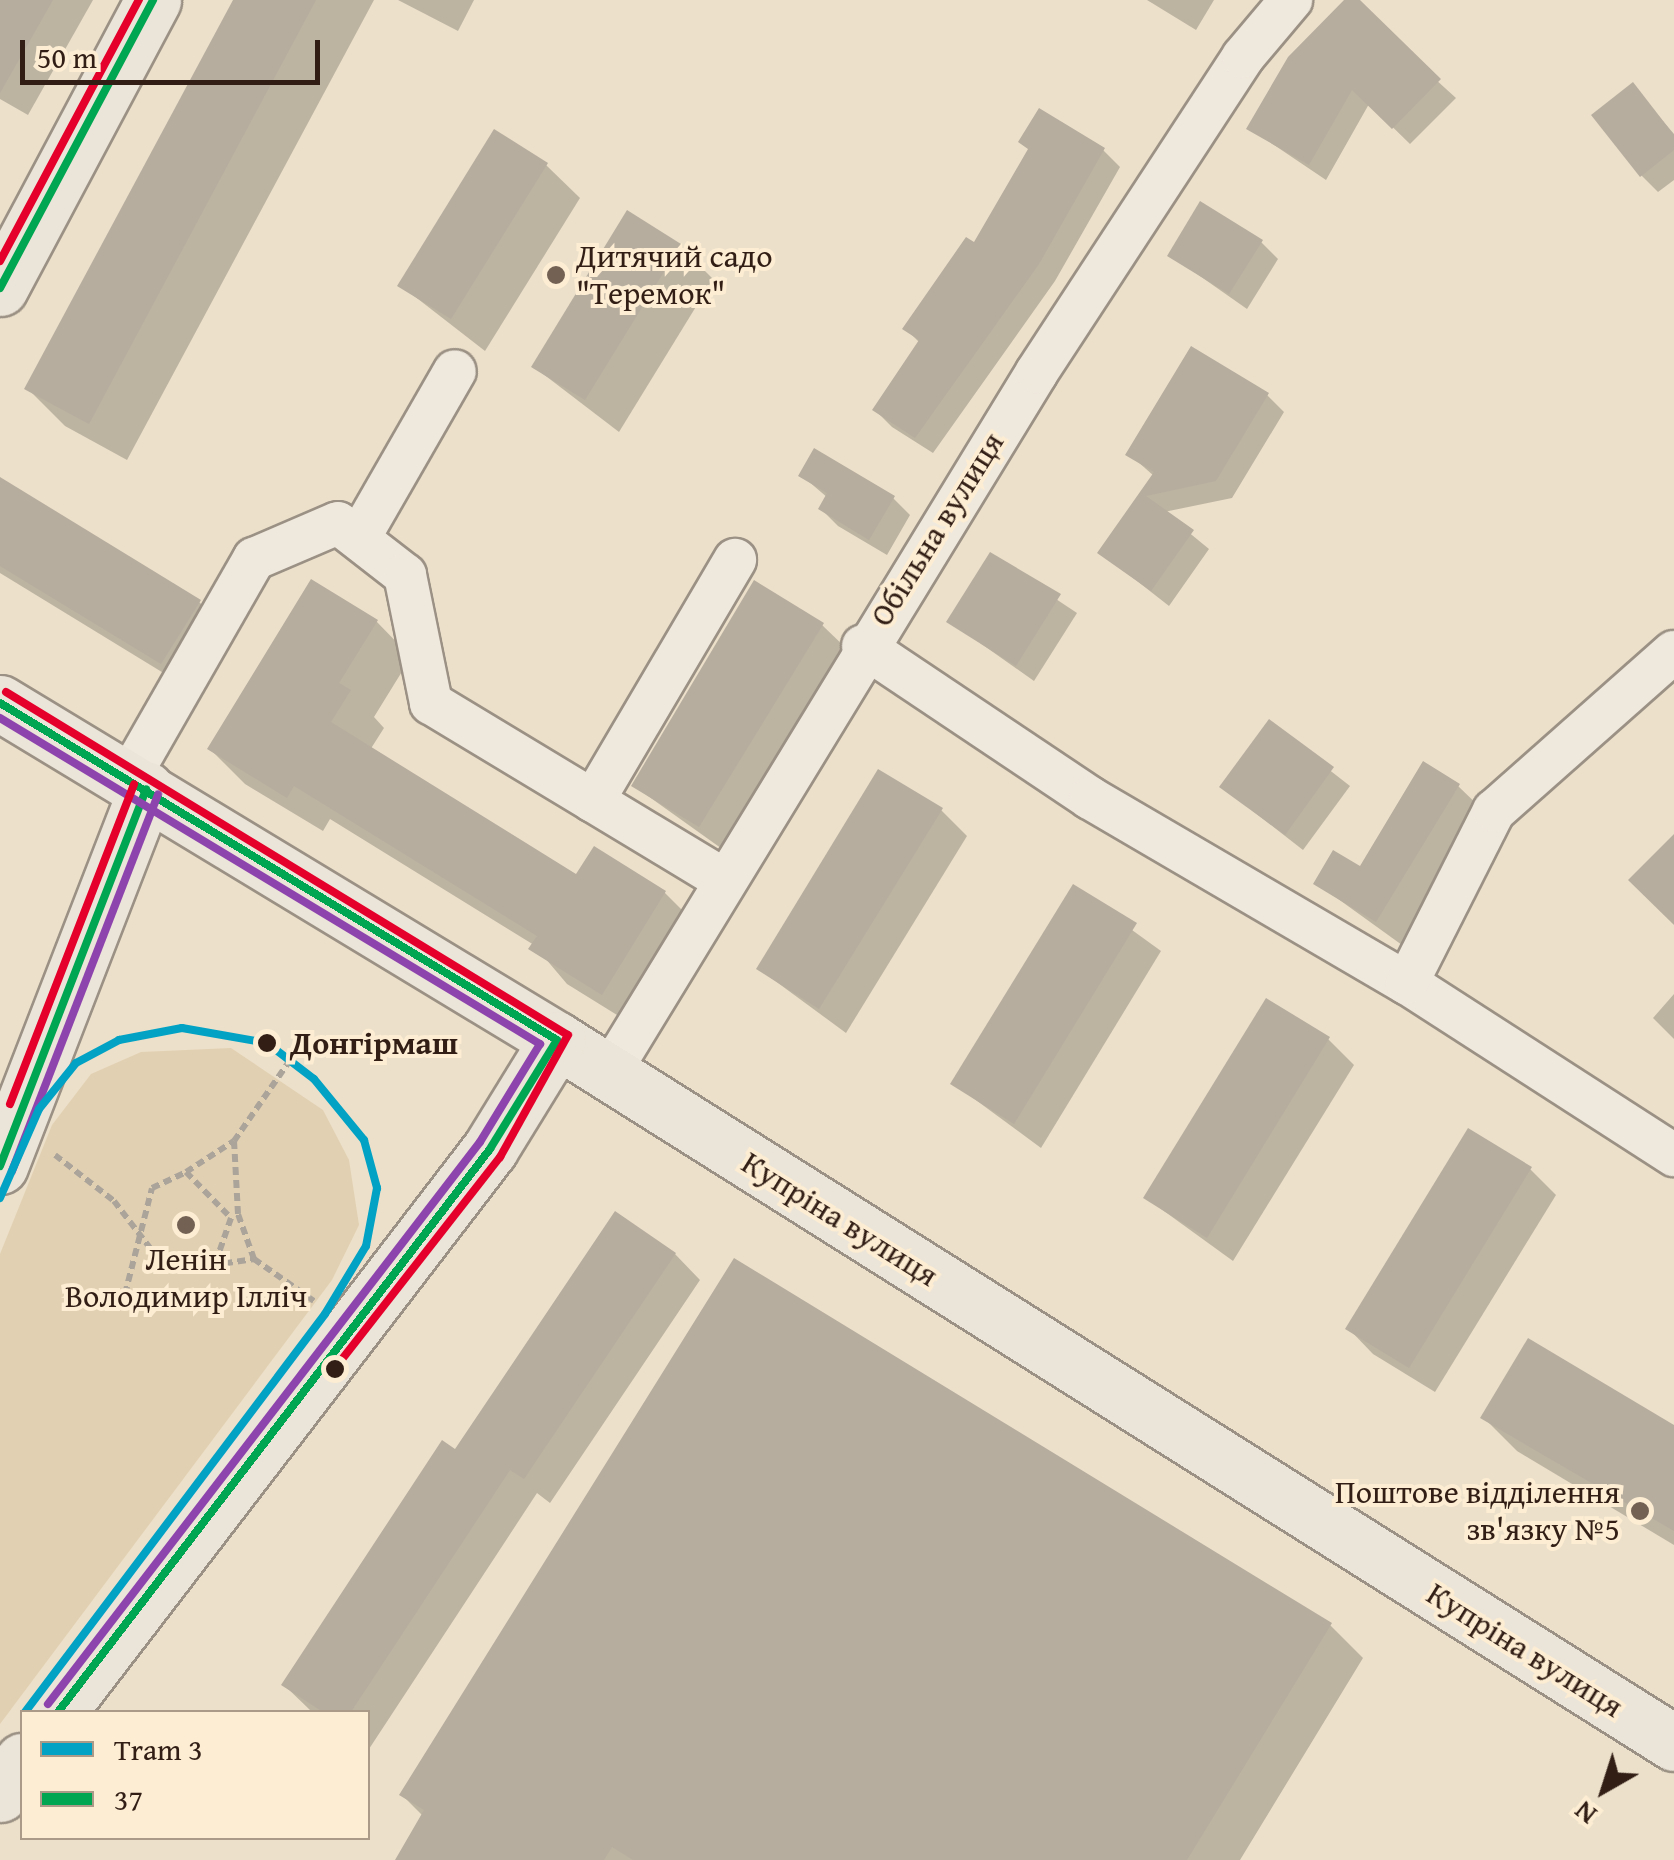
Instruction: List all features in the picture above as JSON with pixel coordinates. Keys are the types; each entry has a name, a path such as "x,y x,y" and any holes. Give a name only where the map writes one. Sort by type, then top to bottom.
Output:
{"main road":[{"path":"0,288 154,0"},
{"name":"Купріна вулиця","path":"0,703 557,1040 1674,1744"},
{"path":"9,1143 137,784"},
{"path":"60,1710 490,1149 557,1040"},
{"path":"0,1794 20,1764"}],"street":[{"name":"Обільна вулиця","path":"609,1074 864,646 1233,72 1291,0"},
{"path":"360,536 455,370"},
{"path":"137,784 254,558 311,528 338,524 360,536 405,574 431,703 724,880"},
{"path":"593,801 735,560"},
{"path":"864,646 1090,798 1407,983 1674,1155"},
{"path":"1407,983 1494,811 1674,652"}],"path":[{"path":"125,1294 152,1188 186,1172 234,1141 290,1060"},
{"path":"234,1141 238,1214 254,1259 327,1310"},
{"path":"9,1143 114,1201 140,1240 186,1269 216,1261 254,1259"},
{"path":"186,1172 231,1218 216,1261"}],"shaded area":[{"path":"231,1048 323,1110 349,1160 359,1225 332,1280 0,1724 0,1254 52,1125 91,1074 141,1052"}],"building":[{"path":"0,0 53,0 0,93"},
{"path":"233,0 316,0 89,424 24,389"},
{"path":"1344,0 1360,0 1441,79 1392,129 1352,90 1309,165 1246,129 1288,57"},
{"path":"1633,82 1674,135 1674,150 1640,177 1591,115"},
{"path":"1039,108 1105,148 1039,264 915,438 872,410 919,340 902,329 966,237 974,242 1028,149 1018,142"},
{"path":"494,129 548,163 451,319 397,286"},
{"path":"1200,201 1263,240 1229,294 1167,256"},
{"path":"627,210 681,244 585,400 531,367"},
{"path":"1191,346 1269,393 1216,481 1146,496 1194,530 1151,591 1097,553 1154,472 1125,455"},
{"path":"814,448 895,496 869,540 818,509 827,493 798,476"},
{"path":"0,477 201,600 161,664 0,566"},
{"path":"990,552 1061,594 1016,666 946,622"},
{"path":"311,579 378,620 339,683 351,690 331,722 576,874 594,846 666,891 602,995 528,949 537,936 294,786 287,798 207,749"},
{"path":"754,580 824,623 699,827 631,786"},
{"path":"1269,719 1334,767 1285,835 1219,787"},
{"path":"1423,761 1460,784 1376,922 1313,884 1333,850 1360,866"},
{"path":"878,769 943,808 819,1009 756,969"},
{"path":"1674,834 1674,925 1628,880"},
{"path":"1073,884 1137,923 1014,1124 950,1084"},
{"path":"1266,998 1330,1037 1207,1238 1143,1198"},
{"path":"1468,1128 1532,1167 1409,1368 1345,1329"},
{"path":"615,1211 676,1253 524,1479 510,1470 352,1710 320,1710 281,1685 442,1440 455,1449"},
{"path":"734,1258 1332,1623 1187,1860 633,1860 612,1847 604,1860 395,1860 424,1810 399,1795"},
{"path":"1528,1338 1674,1425 1674,1531 1480,1418"}],"tram line":[{"name":"3","path":"0,1198 39,1109 76,1063 119,1040 182,1028 267,1043 314,1079 364,1140 377,1188 366,1246 325,1314 27,1710"}],"transit line":[{"path":"0,261 139,0"},
{"name":"37","path":"0,288 153,0"},
{"path":"6,692 568,1035 500,1157 332,1372"},
{"name":"37","path":"0,703 557,1040 490,1149 60,1710"},
{"path":"0,718 540,1044 480,1142 48,1704"},
{"path":"10,1104 134,784"},
{"name":"37","path":"0,1166 146,789"},
{"path":"12,1171 158,794"}],"place":[{"name":"Дитячий садо \"Теремок\"","path":"556,275"},
{"name":"Донгірмаш","path":"267,1043"},
{"name":"Ленін Володимир Ілліч","path":"186,1225"},
{"name":"Поштове відділення зв'язку №5","path":"1640,1511"}]}
